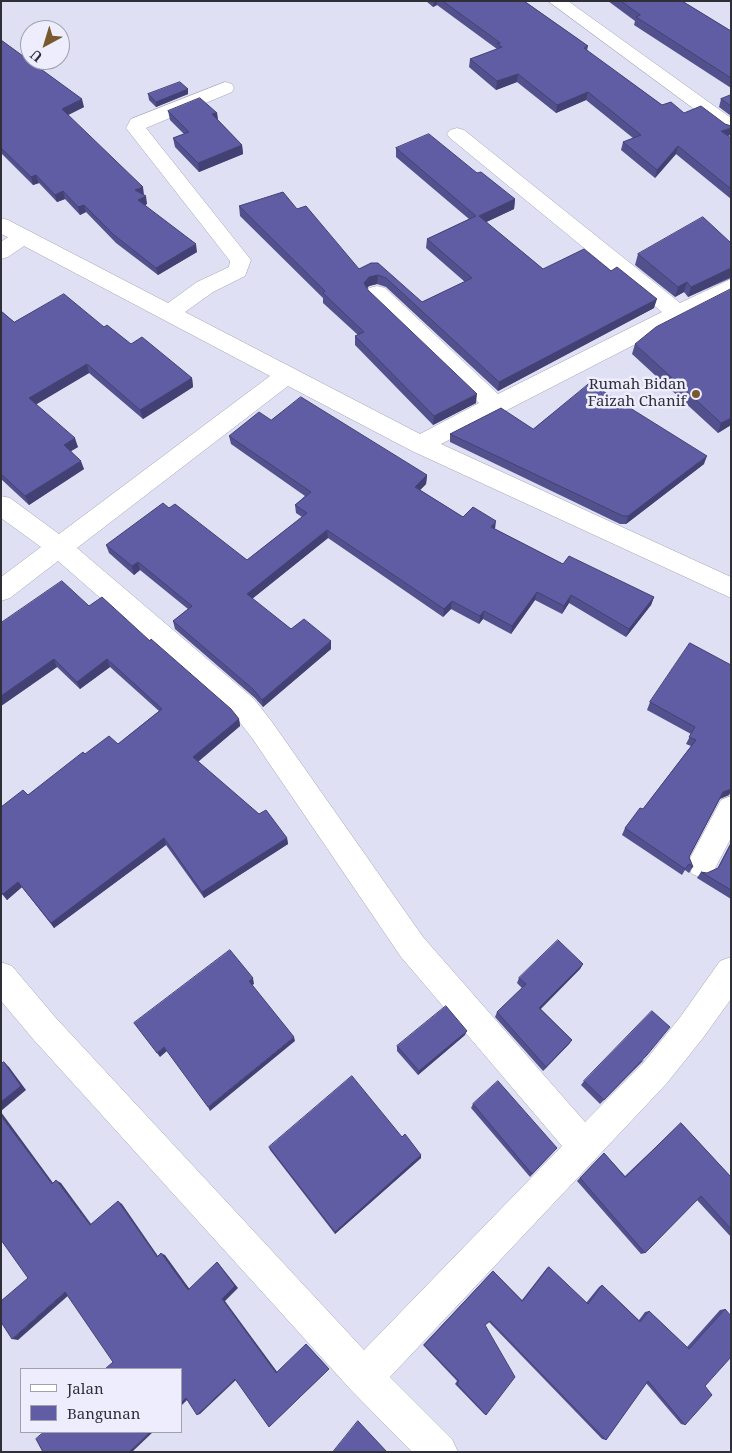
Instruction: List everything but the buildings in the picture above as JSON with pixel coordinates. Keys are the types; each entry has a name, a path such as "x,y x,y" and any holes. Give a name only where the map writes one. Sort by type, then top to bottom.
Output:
{"street":[{"path":"556,1 731,127"},
{"path":"175,310 205,287 238,271 241,260 136,128 138,123 225,88"},
{"path":"457,134 678,313"},
{"path":"1,225 175,310 286,376 429,441 731,588"},
{"path":"1,252 23,237"},
{"path":"429,441 468,419 731,286"},
{"path":"377,293 496,406"},
{"path":"1,591 286,376"},
{"path":"1,504 60,548 244,707 262,730 412,947 585,1147"},
{"path":"702,864 731,809"},
{"path":"364,1377 656,1072 692,1027 731,972"},
{"path":"1,977 44,1028 364,1377 439,1452"}],"place":[{"name":"Rumah Bidan Faizah Chanif","path":"696,394"}]}
